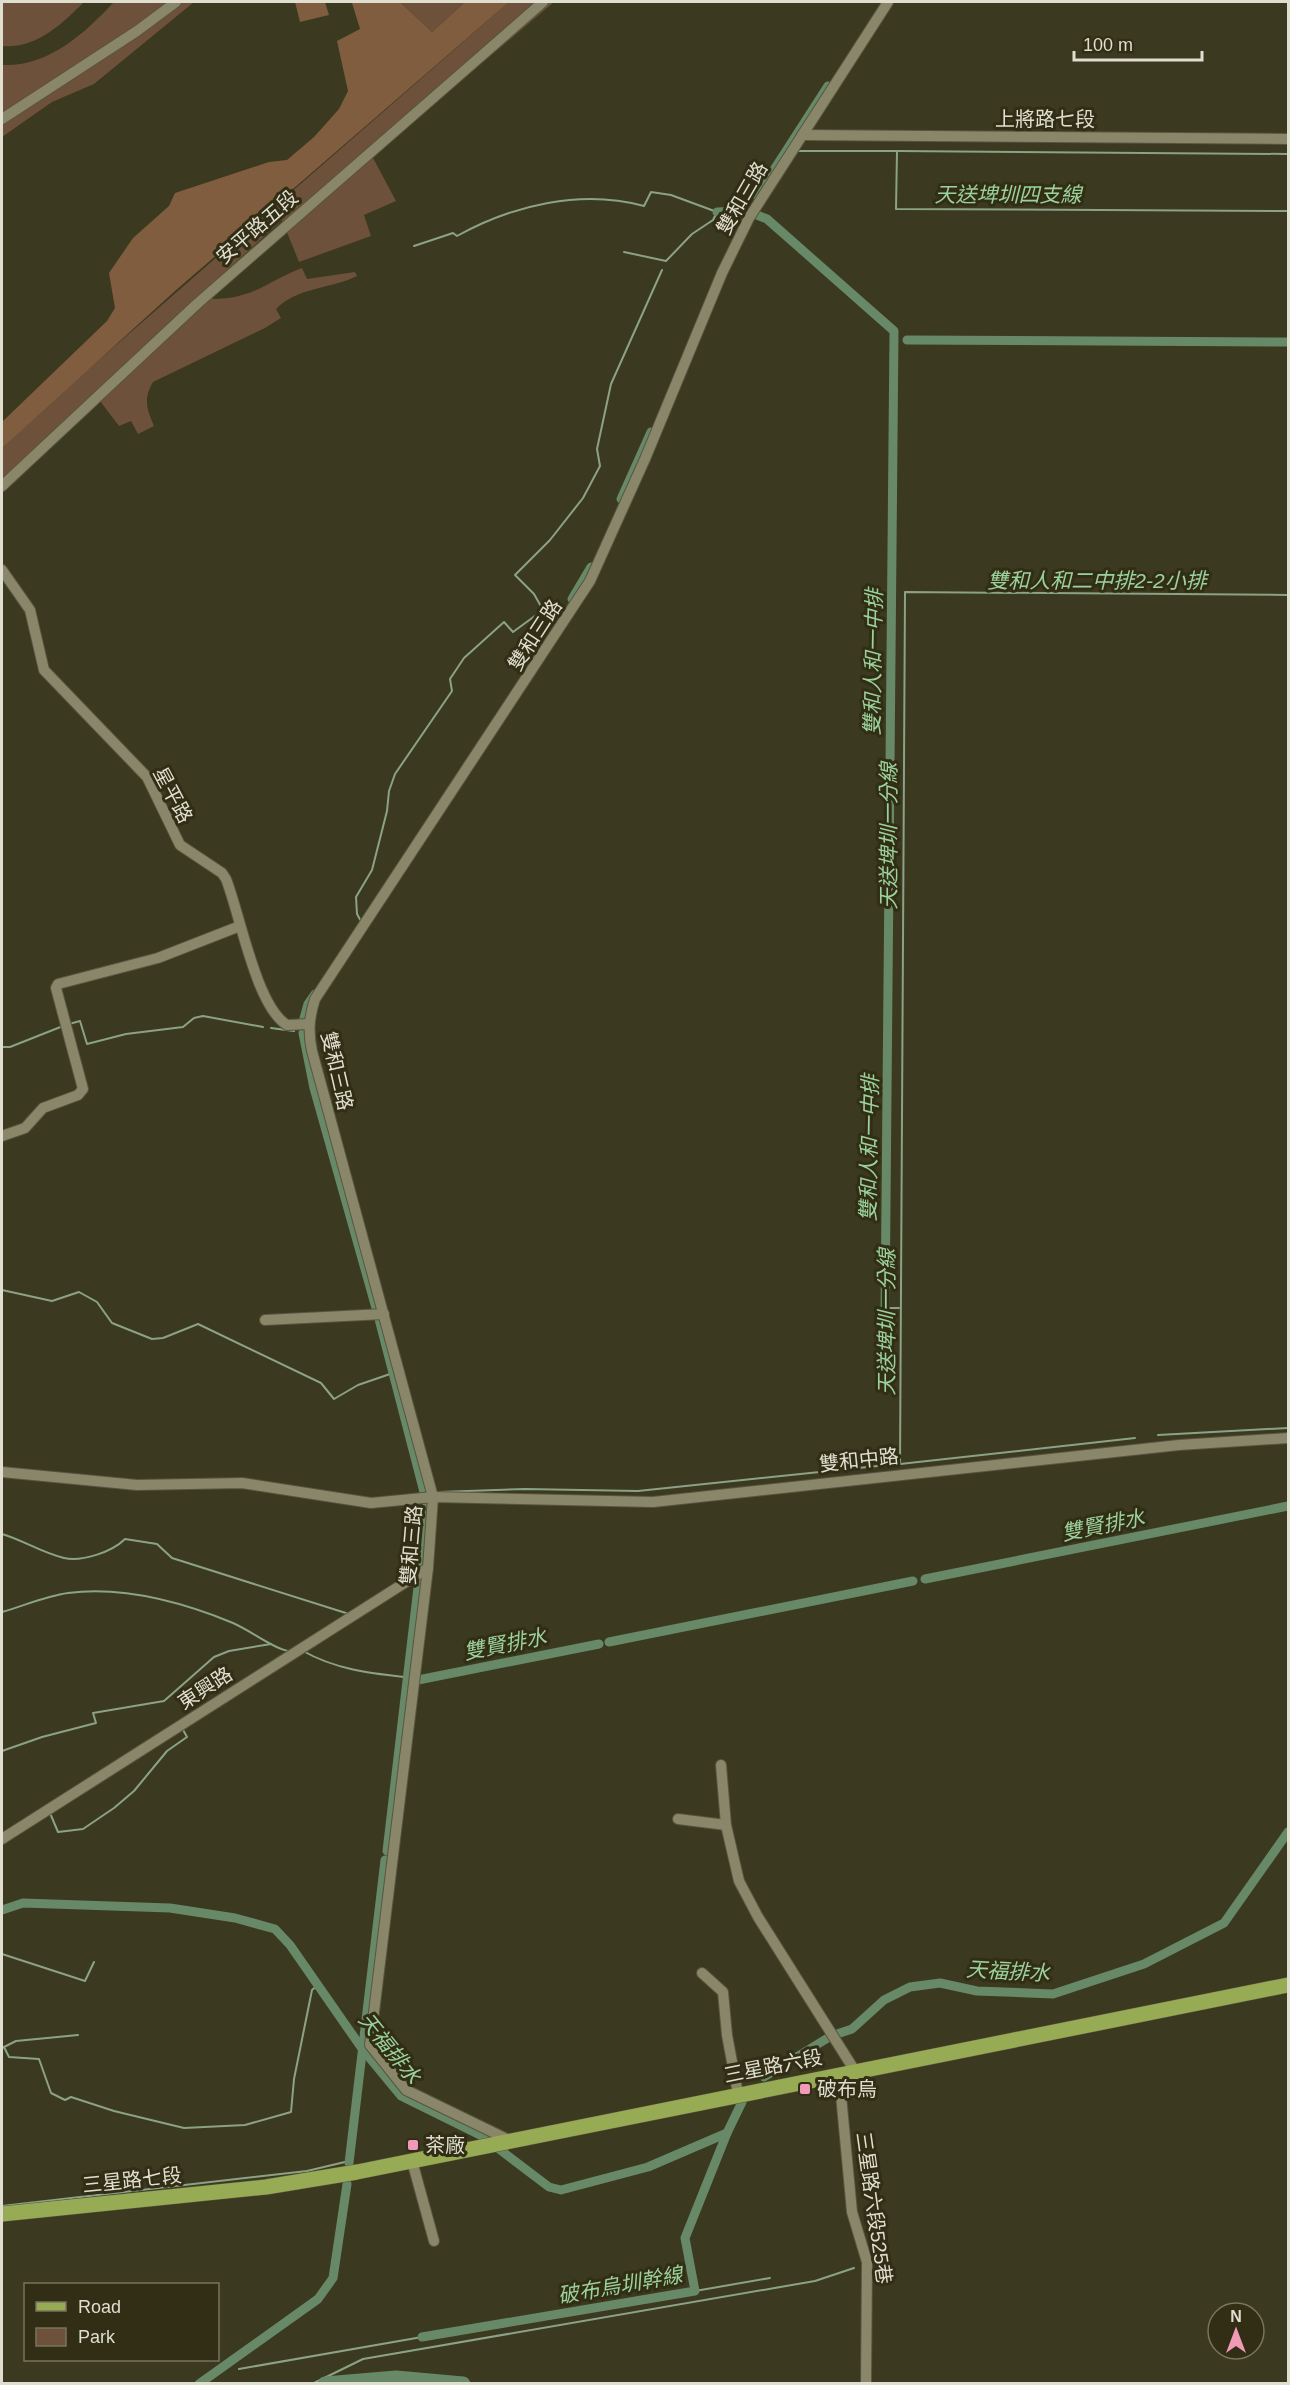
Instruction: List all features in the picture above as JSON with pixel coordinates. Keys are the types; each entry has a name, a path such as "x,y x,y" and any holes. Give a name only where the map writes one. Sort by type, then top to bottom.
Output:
{"main road":[{"name":"三星路六段","path":"266,2187 347,2174 1288,1985"},
{"name":"三星路七段","path":"2,2214 266,2187"}],"street":[{"path":"2,119 137,31 176,2"},
{"name":"安平路五段","path":"2,486 198,303 543,2"},
{"name":"雙和三路","path":"509,2140 406,2090 370,2044 421,1572 426,1497 304,1025 315,999 590,581 636,481 722,273 759,201 888,2"},
{"name":"上將路七段","path":"802,135 1288,139"},
{"name":"星平路","path":"2,570 30,610 44,670 147,777 180,845 222,873 229,886 240,926 273,1013 287,1025 304,1025"},
{"path":"2,1136 30,1126 43,1108 78,1095 83,1089 56,988 58,984 158,958 240,926"},
{"path":"265,1320 378,1314"},
{"name":"雙和中路","path":"426,1497 653,1502 1179,1445 1288,1438"},
{"path":"2,1472 137,1485 242,1484 371,1503 426,1497"},
{"name":"東興路","path":"2,1839 421,1572"},
{"path":"721,1765 726,1825 739,1881 855,2071"},
{"path":"678,1819 726,1825"},
{"path":"702,1973 723,1992 727,2035 744,2093"},
{"name":"三星路六段525巷","path":"839,2074 852,2212 867,2262 866,2384"},
{"path":"412,2161 435,2241"}],"green space":[{"path":"2,2 84,2 67,19 37,39 14,46 2,46"},
{"path":"114,2 194,2 94,84 52,102 2,137 2,65 19,64 50,54 78,37"},
{"path":"400,2 465,2 432,32"},
{"path":"509,2 554,2 372,156 396,201 364,215 371,236 299,262 282,220 205,290 213,299 239,296 302,268 307,279 355,272 357,276 294,296 276,309 281,318 265,328 153,382 147,404 154,426 138,434 131,421 119,426 100,401 2,492 2,448 21,428"}],"shaded area":[{"path":"295,2 325,2 329,15 300,22"},
{"path":"400,2 432,32 465,2 509,2 175,291 2,448 2,422 107,321 115,308 109,273 133,238 169,206 175,193 269,162 287,160 314,137 339,109 348,91 337,41 360,29 352,3"}],"waterway":[{"path":"757,196 828,86"},
{"name":"天送埤圳四支線","path":"797,151 897,151 896,209 1288,211"},
{"path":"897,151 1288,154"},
{"path":"414,246 453,233 457,236 524,208 572,200 596,199 644,206 651,192 671,195 717,212 713,220 692,234 666,261 624,252"},
{"path":"717,212 741,211"},
{"name":"雙和人和一中排","path":"757,215 767,219 894,331 885,1312"},
{"path":"362,923 357,914 356,897 372,870 387,811 389,791 395,774 452,691 450,679 464,658 504,622 513,632 543,610 534,594 515,575 550,540 583,498 600,466 597,449 611,384 662,270"},
{"path":"907,340 1288,342"},
{"path":"621,499 651,432"},
{"path":"572,599 591,567"},
{"name":"天送埤圳一分線","path":"1135,1438 900,1464 905,592 1288,595"},
{"path":"303,1022 308,1004 315,994"},
{"path":"69,1024 80,1021 87,1044 126,1034 183,1027 194,1018 203,1016 263,1027"},
{"path":"2,1047 10,1047 63,1026"},
{"path":"271,1028 294,1031"},
{"path":"303,1033 314,1088 376,1308"},
{"path":"2,1290 52,1301 79,1292 97,1302 112,1323 152,1339 163,1338 198,1324 321,1383 334,1399 358,1385 393,1373"},
{"name":"雙和人和一中排","path":"882,1313 882,1308 899,1308"},
{"name":"雙和人和一中排","path":"885,1312 885,1317"},
{"path":"378,1315 424,1492"},
{"path":"1158,1435 1288,1428"},
{"name":"天送埤圳一分線","path":"439,1492 525,1489 638,1491 887,1465"},
{"path":"421,1568 427,1504"},
{"name":"雙賢排水","path":"925,1579 1288,1506"},
{"path":"2,1534 48,1553 71,1559 96,1555 113,1548 125,1539 157,1544 172,1558 349,1614"},
{"path":"387,1851 419,1579"},
{"name":"雙賢排水","path":"609,1642 913,1581"},
{"path":"2,1612 60,1594 89,1591 131,1594 173,1602 214,1615 289,1651"},
{"path":"2,1751 42,1737 96,1723 93,1713 164,1701 214,1657 229,1651 271,1644"},
{"name":"雙賢排水","path":"418,1680 599,1644"},
{"path":"303,1651 340,1666 404,1677"},
{"path":"50,1813 58,1832 83,1829 134,1791 167,1751 187,1737 182,1728"},
{"name":"天福排水","path":"764,2077 831,2036 852,2029 884,2000 910,1987 940,1983 977,1991 1053,1994 1144,1964 1224,1923 1288,1832"},
{"path":"349,2163 385,1860"},
{"name":"天福排水","path":"2,1910 23,1903 170,1908 235,1918 275,1929 290,1945 363,2050 401,2096 482,2136 549,2187 561,2190 648,2167 727,2133 742,2102"},
{"path":"2,1954 85,1981 94,1962"},
{"path":"2,2048 4,2047 9,2057 39,2059 51,2093 65,2100 71,2097 114,2111 184,2128 245,2125 291,2112 294,2079 312,1990 318,1985"},
{"path":"4,2047 16,2041 78,2035"},
{"name":"破布烏圳幹線","path":"422,2337 695,2291 685,2238 727,2133"},
{"path":"2,2206 307,2171 349,2161"},
{"path":"199,2384 318,2299 333,2278 347,2184"},
{"path":"312,2384 363,2359 815,2281 854,2268"},
{"path":"695,2291 770,2278"},
{"path":"239,2369 422,2337"},
{"path":"325,2384 396,2378 463,2384"}],"place":[{"name":"破布烏","path":"805,2089"},
{"name":"茶廠","path":"413,2145"}],"water label":[{"name":"雙和人和二中排2-2小排","path":"1097,580"}]}
